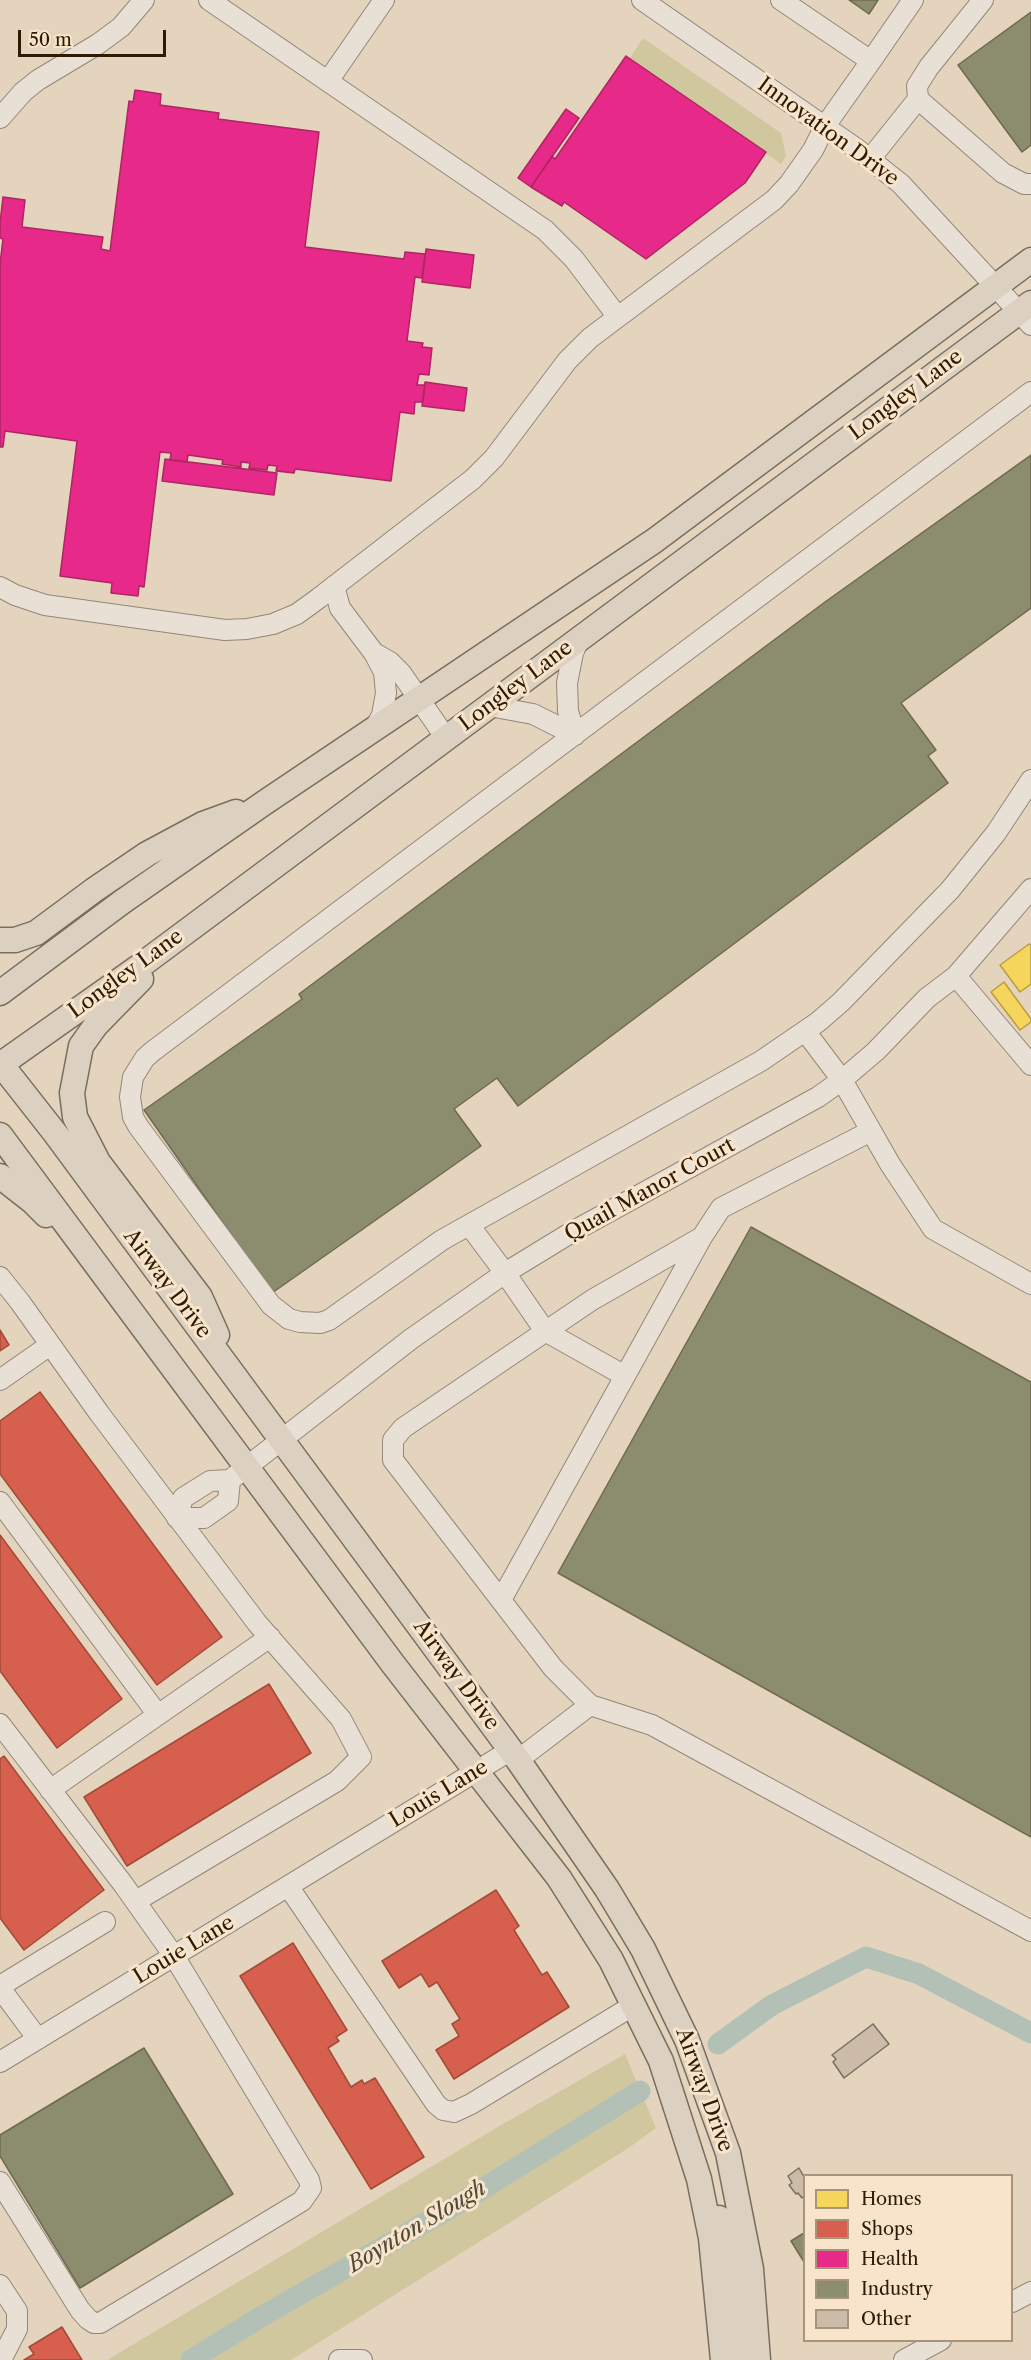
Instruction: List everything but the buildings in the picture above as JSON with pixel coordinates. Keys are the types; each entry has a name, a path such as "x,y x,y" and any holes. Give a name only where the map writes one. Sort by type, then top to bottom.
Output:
{"main road":[{"name":"Longley Lane","path":"0,993 122,902 264,803 697,510 1031,260"},
{"name":"Longley Lane","path":"0,1064 140,966 579,639 1027,314"},
{"path":"0,940 15,940 36,933 93,890 147,854 203,824 264,803"},
{"path":"198,921 96,1025 81,1047 72,1093 75,1117 85,1140 98,1161 200,1297 219,1340 223,1360"},
{"name":"Airway Drive","path":"0,1064 223,1360 515,1755 607,1889 643,1949 687,2040 728,2153 751,2269 758,2360"},
{"name":"Airway Drive","path":"0,1135 101,1271 238,1474 393,1664 559,1878 611,1960 661,2061 699,2179 711,2238 723,2360"},
{"path":"0,1176 32,1201 101,1271"},
{"path":"699,2179 726,2235 742,2360"}],"street":[{"path":"0,118 22,92 121,27 144,0"},
{"path":"209,0 545,230 570,254 617,316"},
{"path":"328,81 384,0"},
{"name":"Innovation Drive","path":"642,0 825,126 901,184 995,286 1027,314"},
{"path":"781,0 871,61"},
{"path":"0,587 15,595 45,604 236,630 260,628 297,614 473,479 494,458 567,361 590,338 774,200 789,184 813,150 825,126 913,0"},
{"path":"870,159 918,99 917,86 929,67 983,0"},
{"path":"918,99 1004,173 1024,184 1031,184"},
{"path":"1031,392 153,1051 138,1067 130,1087 130,1107 138,1126 271,1305 289,1319 310,1323 329,1320 424,1252 468,1225 761,1061 805,1031 841,1002 950,890 996,833 1031,780"},
{"path":"334,586 340,608 374,653 384,672 385,703 376,726"},
{"path":"575,735 568,711 567,683 573,653 579,639"},
{"path":"374,653 396,667 446,738"},
{"path":"489,706 533,714 575,735"},
{"name":"Quail Manor Court","path":"238,1474 411,1339 505,1272 572,1232 818,1097 842,1080 876,1051 927,998 956,976 1031,889"},
{"path":"956,976 1031,1065"},
{"path":"805,1031 842,1080 890,1164 933,1229 1031,1284"},
{"path":"501,1600 702,1237 721,1208 871,1131"},
{"path":"468,1225 505,1272 545,1331 625,1376"},
{"path":"702,1237 591,1300 403,1428 393,1440 393,1460 553,1668 590,1705 652,1725 1031,1931"},
{"path":"0,1277 177,1518 270,1638 341,1719 361,1757 337,1781 136,1901"},
{"path":"0,1380 50,1345"},
{"path":"177,1518 183,1498 210,1481 238,1474"},
{"path":"177,1518 204,1518 228,1501 238,1474"},
{"path":"0,1502 159,1715"},
{"path":"50,1790 270,1638"},
{"name":"Louis Lane","path":"368,1838 477,1772 515,1755 590,1705"},
{"path":"0,1724 136,1901 174,1956 309,2180 311,2188 302,2201 100,2322 94,2323 87,2319 80,2310 0,2182"},
{"name":"Louie Lane","path":"0,2062 368,1838"},
{"path":"288,1886 443,2110 454,2112 471,2104 634,2005"},
{"path":"38,2039 0,1987 105,1922"},
{"path":"0,2284 17,2311 17,2329 1,2360"},
{"path":"1013,2301 1031,2292"},
{"path":"904,2360 936,2342"},
{"path":"339,2360 362,2360"}],"shaded area":[{"path":"643,38 781,133 786,156 781,164 630,58"},
{"path":"625,2054 656,2128 630,2147 291,2360 107,2360 496,2128"}],"waterway":[{"path":"718,2044 772,2005 866,1957 919,1974 1031,2033"},
{"name":"Boynton Slough","path":"191,2360 259,2318 463,2201 640,2091"}]}
